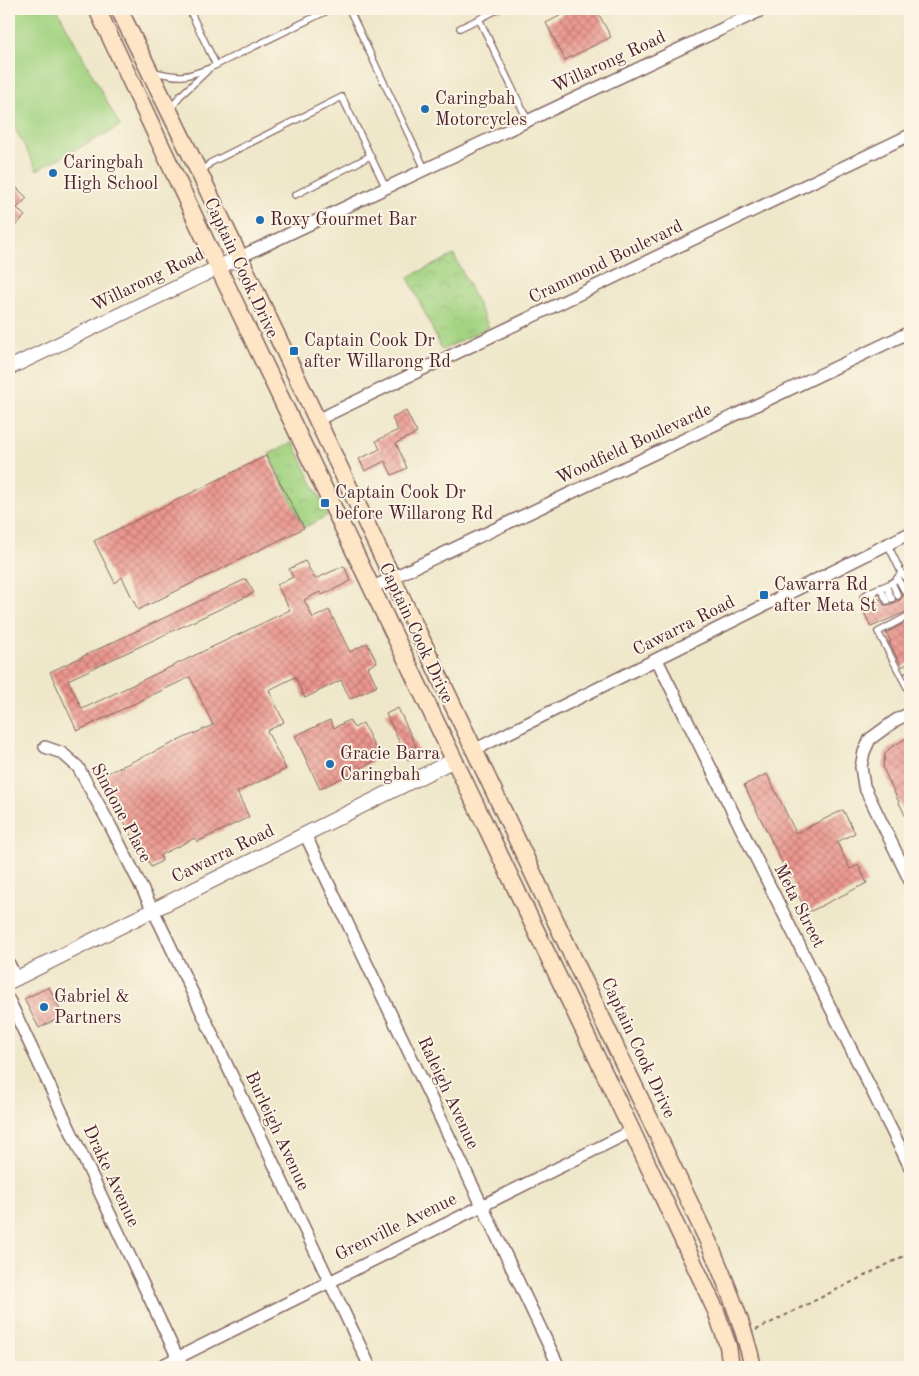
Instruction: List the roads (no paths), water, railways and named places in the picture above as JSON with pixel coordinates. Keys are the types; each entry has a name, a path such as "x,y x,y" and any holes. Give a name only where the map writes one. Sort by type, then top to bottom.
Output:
{"main road":[{"name":"Captain Cook Drive","path":"97,9 218,267 373,587 632,1131 716,1311 733,1367"},
{"name":"Captain Cook Drive","path":"119,9 240,257 708,1241 729,1289 746,1336 753,1367"},
{"path":"454,760 474,750"},
{"name":"Grenville Avenue","path":"632,1131 650,1120"}],"street":[{"name":"Willarong Road","path":"9,368 764,9"},
{"name":"Crammond Boulevard","path":"317,420 910,135"},
{"name":"Woodfield Boulevarde","path":"373,587 910,332"},
{"name":"Cawarra Road","path":"474,750 910,533"},
{"name":"Meta Street","path":"657,660 910,1167"},
{"path":"910,713 896,720 870,739 864,752 861,767 864,786 910,881"},
{"name":"Sindone Place","path":"45,747 62,753 78,767 152,910"},
{"name":"Cawarra Road","path":"12,980 454,760"},
{"name":"Raleigh Avenue","path":"305,834 559,1367"},
{"name":"Burleigh Avenue","path":"152,910 370,1367"},
{"path":"9,964 12,980"},
{"name":"Drake Avenue","path":"9,1000 180,1363"},
{"name":"Grenville Avenue","path":"160,1367 180,1363 330,1282 632,1131"},
{"path":"746,1336 759,1367"}],"lane":[{"path":"189,9 216,65"},
{"path":"150,71 178,77 210,68 330,9"},
{"path":"350,9 425,169"},
{"path":"460,28 499,9"},
{"path":"479,19 528,120"},
{"path":"170,112 179,97 210,68"},
{"path":"200,174 210,162 342,97 386,188"},
{"path":"295,195 370,156"},
{"path":"888,545 901,572 910,582"},
{"path":"866,606 863,597 867,592 883,587 898,579 901,572"},
{"path":"898,579 905,592"},
{"path":"883,587 892,599 883,587"},
{"path":"873,602 872,596 883,587"},
{"path":"903,616 877,628 910,693"}],"place":[{"name":"Caringbah Motorcycles","path":"425,109"},
{"name":"Caringbah High School","path":"53,173"},
{"name":"Roxy Gourmet Bar","path":"260,220"},
{"name":"Captain Cook Dr after Willarong Rd","path":"294,351"},
{"name":"Captain Cook Dr before Willarong Rd","path":"325,503"},
{"name":"Cawarra Rd after Meta St","path":"764,595"},
{"name":"Gracie Barra Caringbah","path":"330,764"},
{"name":"Gabriel & Partners","path":"44,1007"}]}
